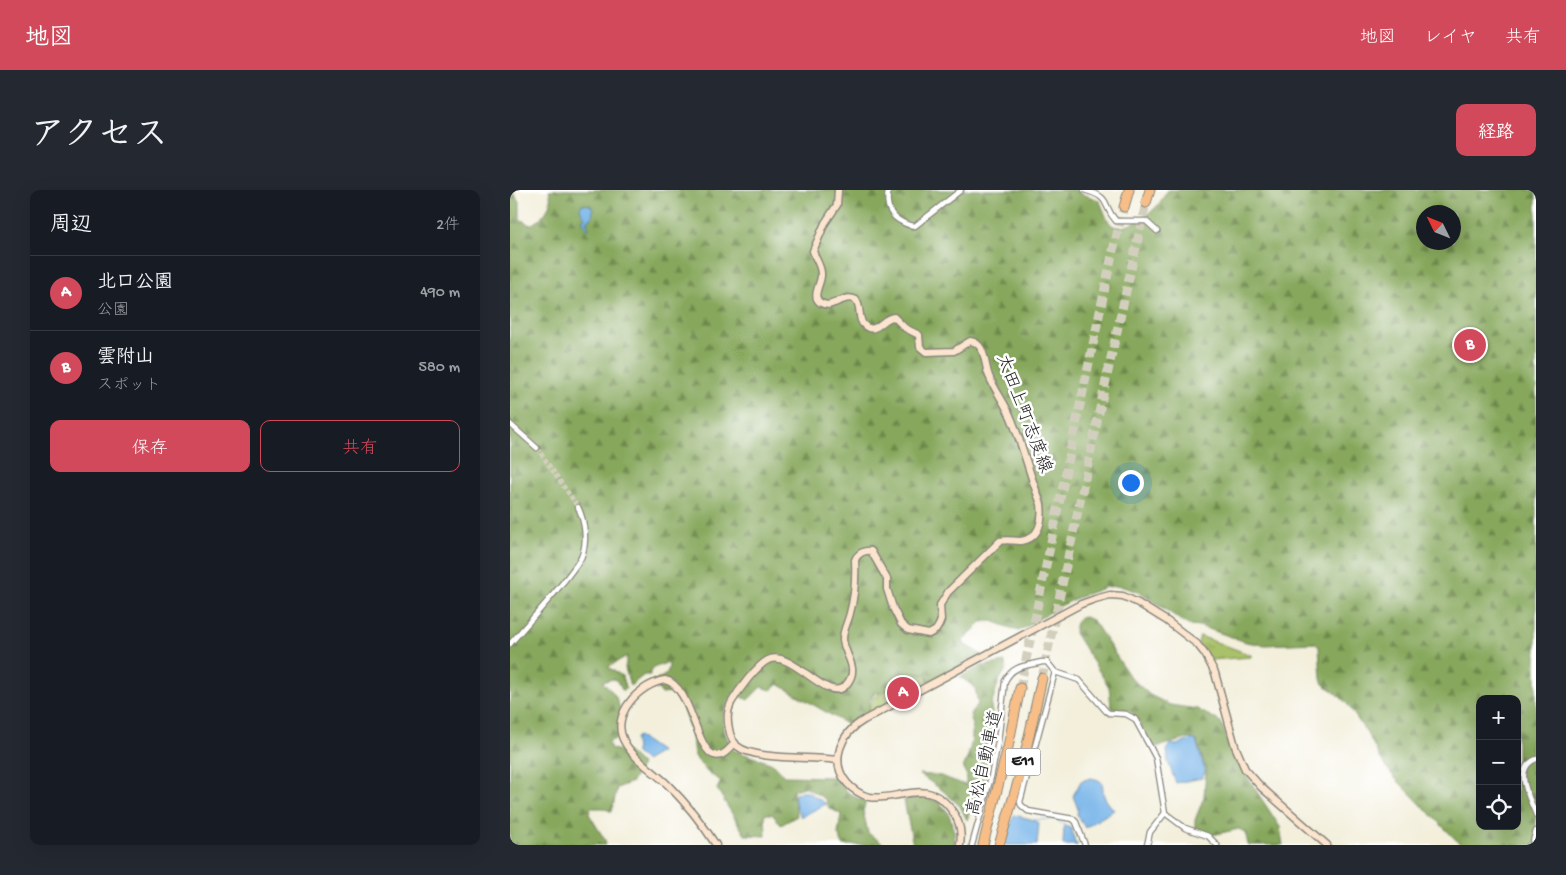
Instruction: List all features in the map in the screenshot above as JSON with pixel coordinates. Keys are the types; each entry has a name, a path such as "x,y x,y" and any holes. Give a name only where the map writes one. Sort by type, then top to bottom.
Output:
{"highway":[{"path":"1124,207 1129,190"},
{"path":"1146,203 1150,190"},
{"name":"高松自動車道","path":"999,845 1021,772 1042,678"},
{"name":"高松自動車道","path":"983,845 1008,747 1020,688"}],"main road":[{"name":"太田上町志度線","path":"735,744 729,731 728,709 752,675 766,661 778,658 790,662 816,681 833,689 843,688 846,684 852,670 852,664 845,648 843,634 856,588 856,556 862,552 871,551 887,579 887,589 900,624 908,630 929,634 936,630 939,624 940,605 948,592 1000,541 1026,540 1035,534 1042,522 1041,504 1012,421 988,375 984,355 975,342 970,341 954,351 926,352 920,347 919,335 905,328 894,317 886,318 875,328 871,329 867,328 861,321 859,306 856,300 847,298 828,305 820,303 817,299 816,295 822,273 813,251 825,223 837,205 838,190"},
{"path":"960,845 958,820 951,809 938,798 916,792 870,797 854,790 848,785 838,768 842,743 848,732 854,725 1081,604 1103,597 1120,596 1167,621 1185,633 1202,649 1215,673 1235,746 1246,768 1261,787 1326,845"},
{"path":"716,845 680,797 627,747 622,736 621,722 626,708 647,686 665,680 675,684 691,712 700,740 706,750 714,755 722,754 735,744 742,749 757,754 838,760"}],"street":[{"path":"888,190 890,213 897,219 915,226 960,190"},
{"path":"1084,190 1095,191 1105,199 1111,215 1116,221 1146,221 1157,231"},
{"path":"510,424 537,448"},
{"path":"510,644 549,600 581,558 584,551 584,525 578,507"},
{"path":"972,845 991,777 998,742 1005,680 1013,669 1047,662 1055,672 1080,680 1106,711 1126,714 1135,719 1156,758 1165,813 1185,828 1208,836 1217,845"},
{"path":"1055,672 1020,802 1023,808 1028,811 1073,819 1086,845"},
{"path":"1536,759 1526,766 1524,778 1536,815"},
{"path":"1147,845 1150,832 1165,813"},
{"path":"1532,845 1536,831"}],"green space":[{"path":"510,190 513,190 520,204 520,219 530,225 540,219 547,211 550,201 549,190 1074,190 1099,200 1112,225 1122,227 1134,223 1151,212 1168,190 1536,190 1536,733 1532,739 1531,747 1532,766 1536,777 1536,845 1461,845 1393,776 1348,705 1323,684 1319,647 1316,643 1265,645 1246,642 1200,626 1188,625 1146,596 1120,586 1106,587 1084,595 1062,605 1019,631 992,621 981,622 963,641 965,645 981,654 929,682 927,675 917,673 910,675 899,691 875,693 869,701 869,714 848,725 778,684 771,690 761,687 748,700 733,693 724,716 723,727 733,750 773,764 784,776 836,777 848,792 866,801 863,811 868,833 885,845 843,845 838,834 841,814 829,808 825,799 805,787 793,790 797,816 781,825 772,814 765,814 766,836 745,835 717,789 721,781 708,773 694,756 692,736 682,707 672,693 662,694 652,681 667,673 669,662 653,668 650,675 644,675 630,686 625,668 627,656 608,667 622,676 626,689 622,690 618,682 613,679 602,682 614,694 620,713 620,737 608,742 611,749 628,752 642,765 632,782 617,788 612,812 603,808 591,808 589,814 605,840 606,845 510,845"},
{"path":"1085,617 1095,623 1130,677 1150,695 1170,705 1197,709 1221,722 1231,752 1280,827 1283,845 1248,845 1245,834 1239,829 1212,835 1195,828 1195,820 1204,797 1206,770 1197,741 1190,738 1156,747 1150,743 1137,719 1129,710 1113,709 1109,687 1075,633 1076,622"},
{"path":"1200,636 1251,655 1251,657 1211,660 1198,643"},
{"path":"1005,662 1006,669 999,681 991,705 993,722 986,742 989,758 987,777 981,783 967,820 960,806 942,790 919,774 941,776 965,785 967,776 963,768 972,735 970,714 978,704 975,687 960,677 982,666"},
{"path":"919,674 927,677 928,681 870,712 870,703 875,696 880,693 892,695 899,693 905,688 910,677"},
{"path":"920,797 938,802 946,810 955,835 955,845 913,845 904,800"}],"water":[{"path":"582,204 590,205 593,209 592,217 586,221 588,230 582,220 585,218 580,209"},
{"path":"638,736 661,752 645,761 636,753 635,738"},
{"path":"1193,739 1196,741 1205,771 1202,778 1176,783 1168,762 1167,748 1171,744 1177,745"},
{"path":"1091,778 1101,782 1104,796 1114,810 1085,828 1077,814 1078,809 1073,796 1081,781"},
{"path":"808,792 826,804 801,817 796,805 795,796 796,793"},
{"path":"1014,815 1039,823 1037,845 1006,845"},
{"path":"1064,825 1072,829 1075,843 1078,845 1063,845"}],"waterway":[{"path":"1033,820 1055,819 1064,825"}],"tunnel":[{"path":"1042,678 1146,203"},
{"path":"1020,688 1113,250 1124,207"},
{"path":"537,448 578,507"}],"place":[{"name":"雲附山","path":"1470,345"},
{"name":"北口公園","path":"903,693"}]}
